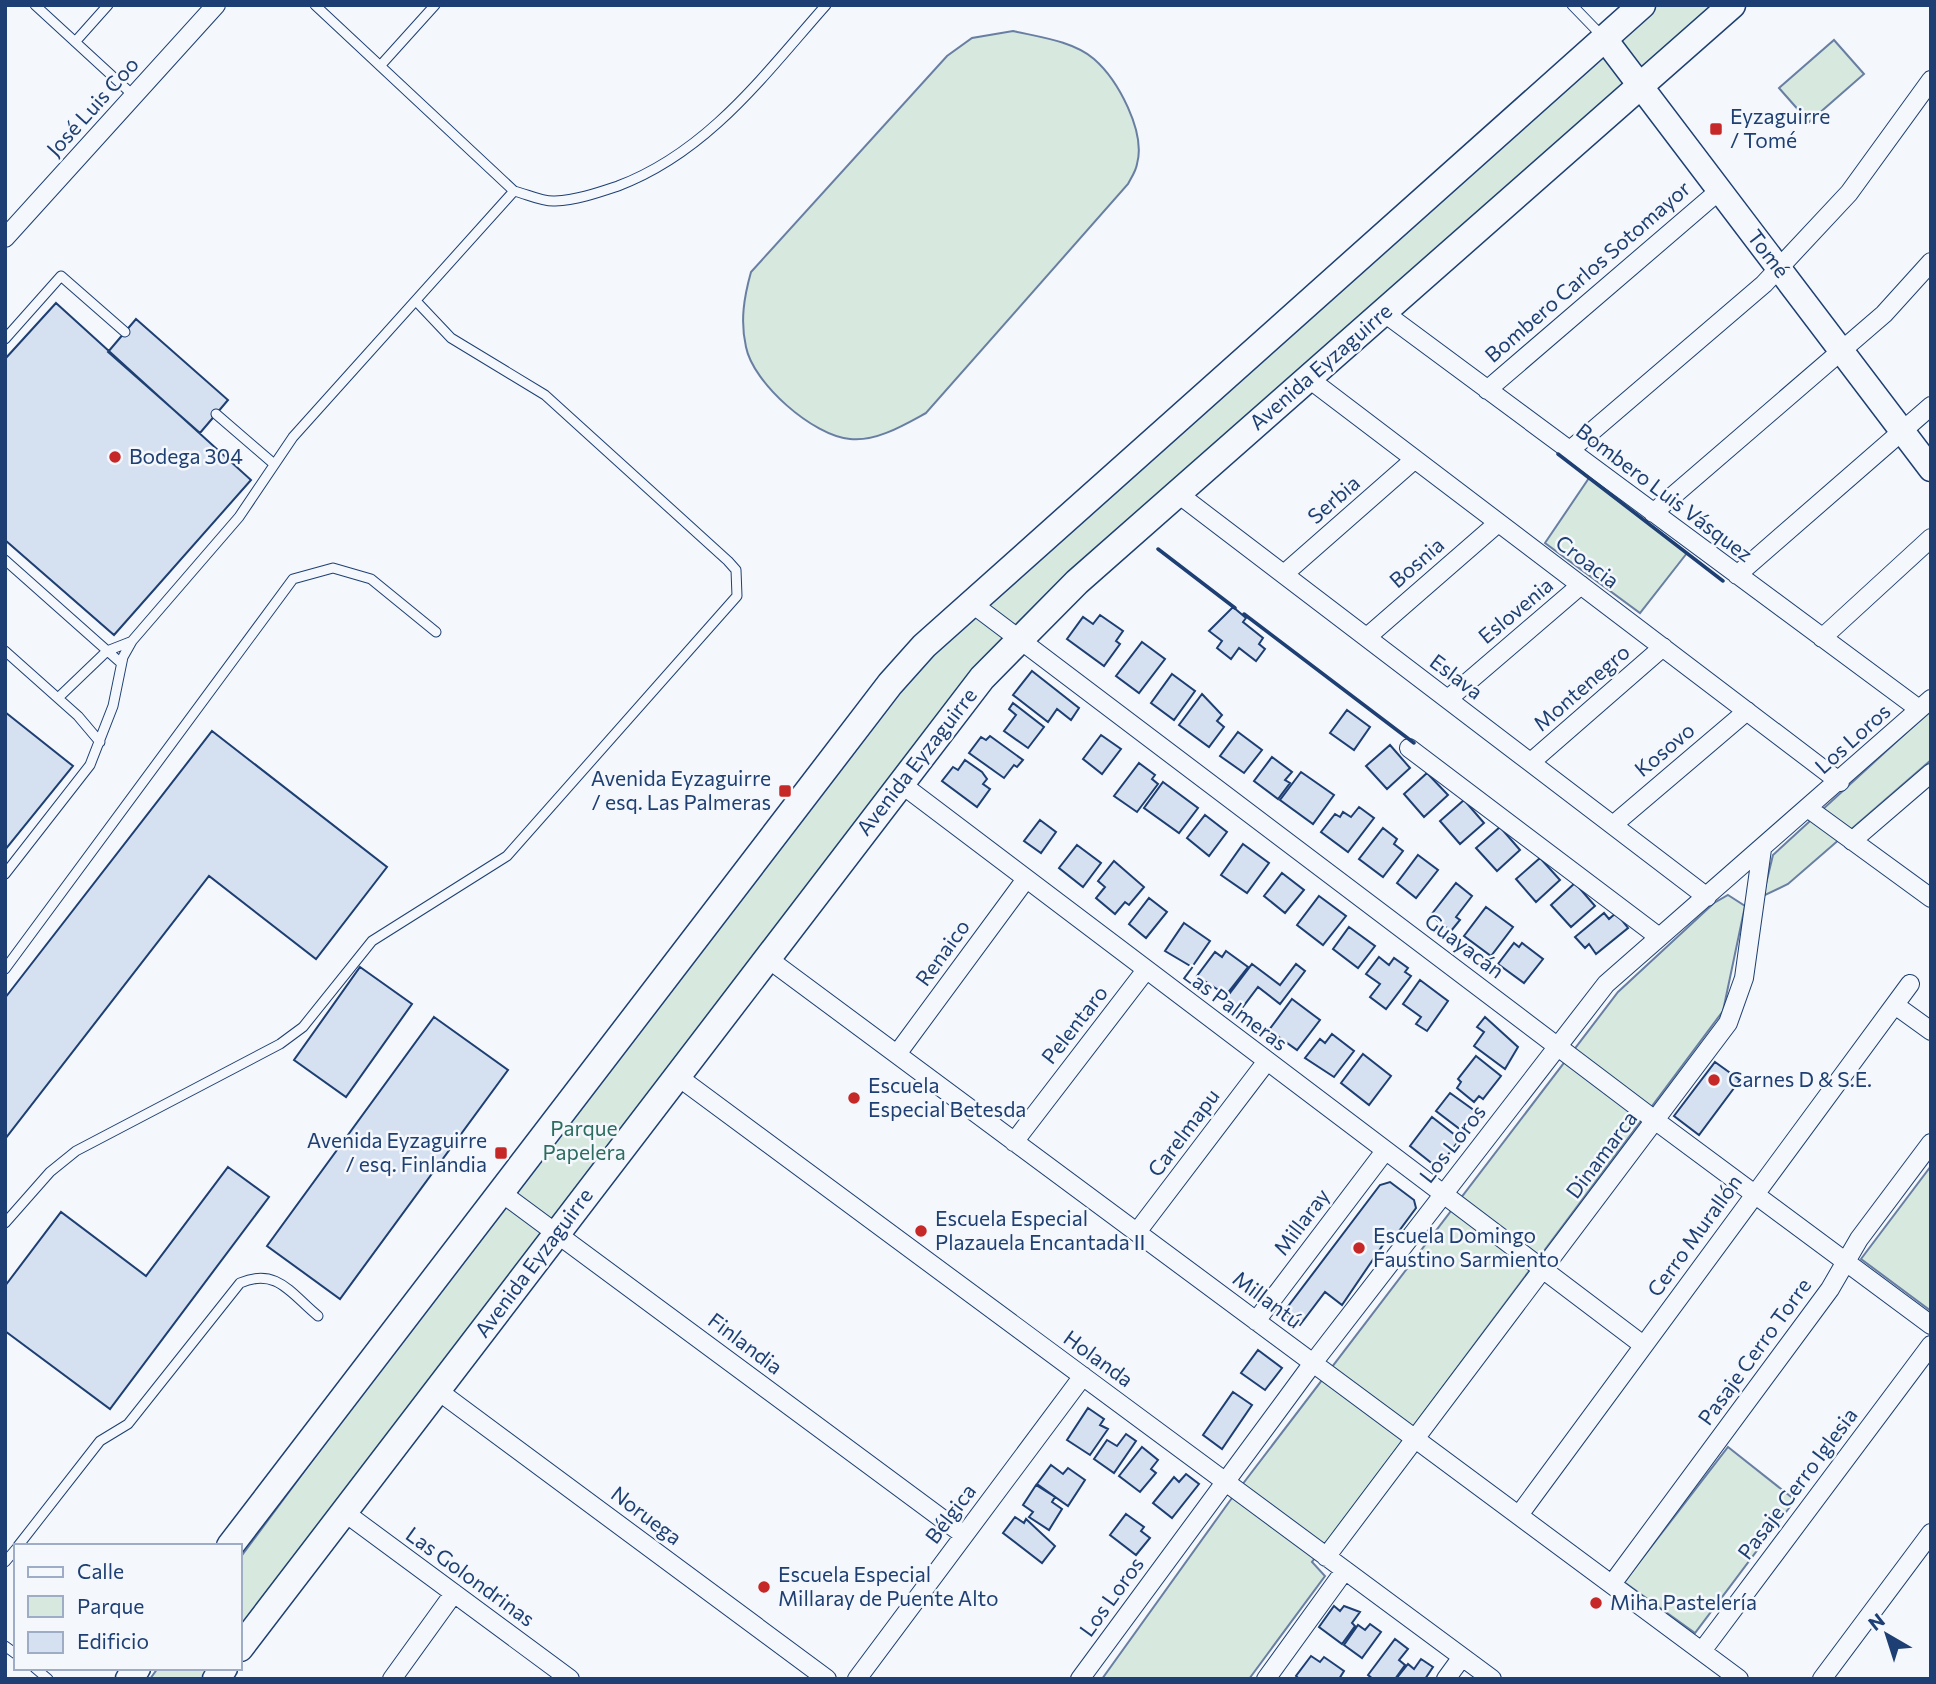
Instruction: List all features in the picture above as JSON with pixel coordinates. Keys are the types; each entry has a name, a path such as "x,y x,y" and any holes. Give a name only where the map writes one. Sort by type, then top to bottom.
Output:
{"main road":[{"path":"232,1544 499,1191 890,684 970,602 1642,5"},
{"name":"Avenida Eyzaguirre","path":"242,1645 961,703 1020,637 1177,493 1732,5"}],"street":[{"name":"José Luis Coo","path":"5,238 216,5"},
{"name":"Tomé","path":"1604,38 1931,469"},
{"path":"1569,451 1764,284 1849,193 1931,80"},
{"name":"Bombero Carlos Sotomayor","path":"1487,390 1720,190"},
{"path":"1653,513 1884,314 1931,262"},
{"name":"Bombero Luis Vásquez","path":"1383,312 1822,638 1925,704"},
{"name":"Croacia","path":"1308,378 1840,782"},
{"path":"1737,575 1931,406"},
{"name":"Serbia","path":"1284,574 1415,460"},
{"name":"Eslava","path":"1177,493 1707,897"},
{"name":"Bosnia","path":"1367,637 1498,523"},
{"path":"1822,638 1931,538"},
{"name":"Eslovenia","path":"1448,699 1581,585"},
{"name":"Guayacán","path":"970,602 1020,637 1656,1121 1931,1325"},
{"name":"Montenegro","path":"1531,762 1663,648"},
{"name":"Los Loros","path":"1080,1679 1313,1363 1606,984 1840,782 1925,704"},
{"name":"Kosovo","path":"1613,825 1746,711"},
{"path":"1409,748 1659,937"},
{"path":"1852,841 1931,773"},
{"name":"Las Palmeras","path":"900,783 1643,1345"},
{"path":"1809,809 1931,898"},
{"name":"Dinamarca","path":"1326,1556 1722,1034 1734,1012 1744,978 1762,849"},
{"name":"Renaico","path":"897,1055 1026,879"},
{"name":"Millantú","path":"767,958 1740,1679"},
{"name":"Pelentaro","path":"1014,1142 1146,970"},
{"name":"Cerro Murallón","path":"1518,1515 1910,984"},
{"path":"1895,1004 1931,1031"},
{"name":"Carelmapu","path":"1137,1232 1267,1061"},
{"name":"Holanda","path":"677,1076 1492,1679"},
{"name":"Pasaje Cerro Torre","path":"1612,1584 1830,1289 1846,1262 1931,1143"},
{"name":"Millaray","path":"1256,1321 1385,1152"},
{"name":"Finlandia","path":"499,1191 964,1535"},
{"name":"Pasaje Cerro Iglesia","path":"1702,1651 1931,1345"},
{"name":"Bélgica","path":"857,1679 1083,1376"},
{"name":"Noruega","path":"437,1390 827,1679"},
{"name":"Las Golondrinas","path":"344,1512 570,1679"},
{"path":"1822,1679 1931,1533"},
{"path":"1266,1679 1345,1570"},
{"path":"392,1679 454,1593"},
{"path":"1446,1679 1462,1657"}],"lane":[{"path":"35,5 134,96"},
{"path":"75,42 108,5"},
{"path":"314,5 514,191 553,202 588,197 635,179 675,159 703,138 742,100 826,5"},
{"path":"380,66 435,5"},
{"path":"1572,5 1604,38"},
{"path":"5,874 90,765 113,706 121,663 132,641 239,517 293,437 514,191"},
{"path":"5,339 61,276 125,332"},
{"path":"5,1223 50,1172 76,1151 280,1044 303,1027 372,940 507,856 737,596 736,570 727,561 545,395 451,338 416,301"},
{"path":"216,414 274,464"},
{"path":"5,559 121,663"},
{"path":"5,969 293,579 333,569 371,579 436,632"},
{"path":"58,698 107,651 132,641"},
{"path":"5,651 58,698 100,742"},
{"path":"19,1544 100,1441 128,1424 240,1283 257,1276 274,1278 318,1316"}],"green space":[{"name":"Parque Papelera","path":"1655,5 1720,5 1038,607 242,1629 242,1555 545,1146 901,687 958,630"},
{"path":"1013,31 1055,40 1076,48 1103,68 1121,93 1134,122 1139,151 1135,172 1128,184 926,413 890,432 870,438 850,439 835,436 803,418 787,405 772,391 751,361 744,337 743,318 751,272 947,56 972,38"},
{"path":"1834,40 1864,74 1809,122 1779,88"},
{"path":"1589,478 1687,553 1640,613 1545,543"},
{"path":"1931,710 1931,760 1788,884 1763,896 1773,855"},
{"path":"1728,895 1745,906 1723,1011 1312,1562 1325,1576 1249,1679 1102,1679 1229,1502 1618,992 1714,903"},
{"path":"1931,1166 1931,1311 1861,1259"},
{"path":"1728,1447 1795,1500 1695,1633 1624,1582"},
{"path":"157,1670 211,1670 204,1679 150,1679"}],"building":[{"name":"Bodega 304","path":"56,303 251,480 114,635 5,540 5,359"},
{"path":"136,319 228,400 200,433 108,352"},
{"path":"1233,607 1246,618 1243,622 1263,638 1259,644 1265,649 1256,661 1239,648 1231,659 1217,648 1222,641 1209,631"},
{"path":"1100,615 1123,631 1116,641 1120,644 1104,666 1067,639 1083,617 1093,624"},
{"path":"1142,642 1165,659 1139,693 1116,676"},
{"path":"1032,671 1079,708 1071,720 1057,709 1048,722 1013,695"},
{"path":"1172,674 1195,691 1174,720 1151,703"},
{"path":"1202,694 1222,715 1217,721 1224,727 1209,747 1179,725"},
{"path":"1013,703 1044,727 1028,748 1004,731 1016,715 1009,709"},
{"path":"1347,710 1370,727 1354,750 1330,733"},
{"path":"5,712 73,766 5,850"},
{"path":"212,731 387,867 316,959 209,876 5,1139 5,998"},
{"path":"1238,732 1262,750 1244,773 1220,756"},
{"path":"1101,735 1121,749 1102,774 1083,759"},
{"path":"990,736 1023,760 1017,767 1014,765 1004,778 969,753 981,737 986,740"},
{"path":"1390,745 1410,768 1387,789 1366,766"},
{"path":"1272,757 1292,772 1285,780 1290,783 1278,799 1254,781"},
{"path":"965,760 982,772 987,779 983,784 990,789 977,807 942,781 953,767 958,770"},
{"path":"1139,763 1155,775 1152,779 1158,784 1137,812 1114,796"},
{"path":"1301,772 1334,795 1313,824 1280,800"},
{"path":"1427,773 1448,795 1424,817 1404,794"},
{"path":"1163,782 1198,808 1179,833 1144,808"},
{"path":"1464,800 1484,823 1460,844 1440,821"},
{"path":"1359,807 1374,818 1348,852 1321,832 1335,814 1340,817 1343,812 1351,817"},
{"path":"1205,815 1227,832 1209,856 1187,838"},
{"path":"1040,820 1056,832 1041,853 1024,841"},
{"path":"1500,827 1520,850 1497,871 1476,848"},
{"path":"1383,828 1397,839 1394,844 1403,851 1383,877 1359,859"},
{"path":"1243,844 1269,863 1247,893 1221,875"},
{"path":"1077,845 1101,863 1083,887 1059,868"},
{"path":"1418,855 1438,870 1416,898 1397,883"},
{"path":"1540,858 1560,880 1536,902 1516,879"},
{"path":"1114,861 1144,887 1129,905 1125,902 1115,914 1096,898 1105,887 1098,881"},
{"path":"1282,873 1304,890 1285,913 1264,896"},
{"path":"1456,883 1472,896 1456,917 1460,920 1451,931 1431,915"},
{"path":"1575,883 1595,906 1571,927 1551,905"},
{"path":"1319,896 1346,916 1323,945 1297,925"},
{"path":"1149,898 1167,912 1146,938 1129,924"},
{"path":"1486,907 1513,927 1491,956 1464,936"},
{"path":"1604,913 1609,919 1616,913 1628,928 1596,954 1589,944 1585,948 1575,937"},
{"path":"1184,923 1210,941 1192,967 1165,951"},
{"path":"1349,927 1375,946 1358,968 1333,949"},
{"path":"1514,943 1519,947 1522,943 1543,959 1524,983 1498,964"},
{"path":"1226,951 1248,967 1226,995 1197,976 1215,952 1222,957"},
{"path":"1379,957 1389,965 1394,958 1408,968 1405,972 1411,976 1386,1009 1370,997 1380,984 1366,974"},
{"path":"1252,964 1280,985 1296,964 1305,971 1280,1004 1258,987 1239,1012 1224,1001"},
{"path":"360,967 412,1004 346,1097 294,1060"},
{"path":"1420,980 1448,1001 1427,1031 1416,1024 1421,1017 1403,1004"},
{"path":"1292,999 1320,1020 1297,1050 1269,1030"},
{"path":"434,1017 508,1070 340,1299 267,1246"},
{"path":"1485,1017 1518,1047 1505,1069 1474,1046 1484,1032 1477,1027"},
{"path":"1332,1034 1354,1051 1334,1077 1305,1058 1320,1039 1325,1043"},
{"path":"1363,1054 1391,1076 1369,1105 1341,1083"},
{"path":"1476,1056 1501,1076 1483,1099 1479,1096 1474,1102 1457,1088 1461,1082 1458,1079"},
{"path":"1715,1062 1740,1080 1699,1135 1674,1116"},
{"path":"1450,1093 1475,1111 1461,1130 1436,1111"},
{"path":"1432,1117 1460,1139 1440,1165 1434,1165 1410,1146"},
{"path":"228,1167 269,1197 110,1409 5,1331 5,1286 61,1212 146,1276"},
{"path":"1390,1182 1414,1200 1416,1208 1393,1239 1389,1236 1342,1305 1325,1292 1300,1325 1283,1313 1380,1185"},
{"path":"1258,1350 1282,1368 1265,1390 1241,1373"},
{"path":"1233,1392 1252,1405 1222,1449 1203,1435"},
{"path":"1088,1408 1104,1419 1100,1425 1108,1429 1090,1455 1067,1440"},
{"path":"1126,1434 1136,1441 1114,1473 1094,1459 1107,1440 1117,1446"},
{"path":"1142,1447 1158,1460 1151,1469 1156,1473 1140,1492 1119,1476"},
{"path":"1051,1465 1063,1474 1068,1468 1085,1480 1068,1506 1037,1484"},
{"path":"1186,1474 1199,1484 1172,1518 1153,1503 1174,1477 1179,1482"},
{"path":"1036,1485 1055,1497 1052,1502 1062,1509 1049,1530 1029,1517 1033,1512 1023,1505"},
{"path":"1126,1514 1144,1527 1141,1531 1150,1538 1136,1555 1110,1535"},
{"path":"1015,1517 1024,1523 1026,1519 1055,1546 1042,1563 1003,1533"},
{"path":"1334,1606 1340,1611 1344,1606 1360,1612 1352,1623 1355,1626 1342,1644 1319,1627"},
{"path":"1370,1624 1381,1632 1362,1658 1344,1645 1358,1625 1365,1630"},
{"path":"1395,1639 1408,1649 1399,1660 1405,1665 1395,1679 1373,1679 1368,1675"},
{"path":"1311,1656 1320,1662 1324,1657 1344,1671 1339,1679 1299,1679 1296,1676"},
{"path":"1421,1659 1433,1667 1425,1679 1396,1679 1408,1664 1414,1669"}],"wall":[{"path":"1558,454 1723,581"},
{"path":"1158,549 1235,608"},
{"path":"1244,614 1414,743"}],"place":[{"name":"Eyzaguirre / Tomé","path":"1716,129"},
{"name":"Bodega 304","path":"115,457"},
{"name":"Avenida Eyzaguirre / esq. Las Palmeras","path":"785,791"},
{"name":"Carnes D & S.E.","path":"1714,1080"},
{"name":"Escuela Especial Betesda","path":"854,1098"},
{"name":"Avenida Eyzaguirre / esq. Finlandia","path":"501,1153"},
{"name":"Escuela Especial Plazauela Encantada II","path":"921,1231"},
{"name":"Escuela Domingo Faustino Sarmiento","path":"1359,1248"},
{"name":"Escuela Especial Millaray de Puente Alto","path":"764,1587"},
{"name":"Miha Pastelería","path":"1596,1603"}]}
